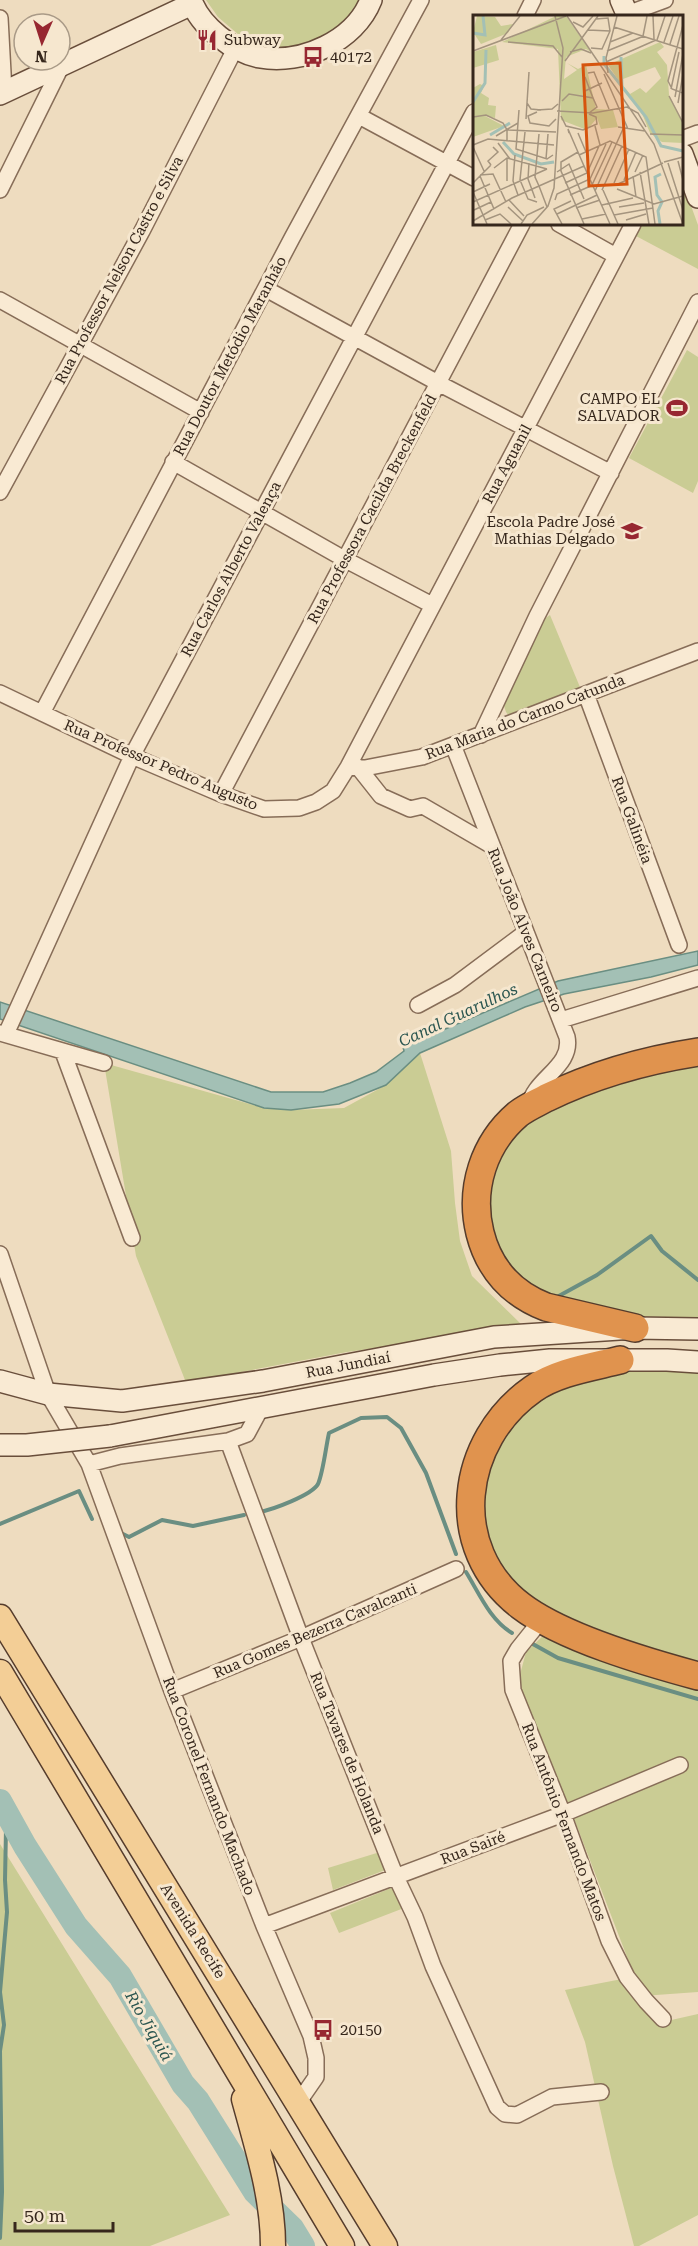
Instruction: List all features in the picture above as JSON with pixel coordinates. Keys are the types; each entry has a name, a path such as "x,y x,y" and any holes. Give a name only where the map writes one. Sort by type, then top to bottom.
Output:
{"highway":[{"path":"634,1328 534,1303 514,1290 494,1266 481,1236 477,1213 479,1176 494,1141 511,1121 529,1107 564,1090 599,1077 647,1062 698,1052"},
{"path":"620,1360 560,1377 536,1387 502,1416 484,1444 476,1464 472,1487 471,1518 482,1558 500,1587 521,1605 542,1619 629,1655 698,1676"}],"main road":[{"path":"72,60 192,2 211,29 236,47 260,57 296,57 324,48 348,32 360,19 371,0"},
{"path":"2,93 47,72"},
{"path":"683,159 698,196"},
{"name":"Rua Jundiaí","path":"0,1381 48,1394 122,1401 263,1381 494,1337 634,1328 698,1329"},
{"name":"Rua Jundiaí","path":"0,1445 27,1445 110,1436 434,1375 500,1365 550,1360 698,1362"},
{"name":"Avenida Recife","path":"0,1617 385,2246"},
{"path":"0,1672 342,2246"},
{"path":"233,2061 262,2163 270,2205 273,2244"}],"street":[{"name":"Rua Doutor Metódio Maranhão","path":"42,713 173,462 421,0"},
{"path":"526,15 533,0"},
{"path":"625,10 665,0"},
{"path":"0,18 2,93"},
{"name":"Rua Professor Nelson Castro e Silva","path":"0,492 142,231 236,47"},
{"path":"0,190 59,72"},
{"name":"Rua Carlos Alberto Valença","path":"5,1031 132,756 473,114"},
{"path":"359,116 473,177"},
{"path":"683,138 698,133"},
{"name":"Rua Professora Cacilda Breckenfeld","path":"221,794 521,225"},
{"path":"562,225 616,256"},
{"name":"Rua Aguanil","path":"353,767 432,604 632,225"},
{"path":"266,289 438,383 611,473"},
{"path":"0,300 201,412"},
{"path":"481,735 537,616 698,302"},
{"path":"173,462 346,560 432,604"},
{"name":"Rua Maria do Carmo Catunda","path":"353,767 378,766 422,757 698,651"},
{"name":"Rua Professor Pedro Augusto","path":"0,693 132,756 221,794 264,809 299,808 316,802 333,790 353,767"},
{"name":"Rua Galinéia","path":"586,694 679,945"},
{"name":"Rua João Alves Carneiro","path":"453,745 567,1037 568,1050 561,1063 537,1086 531,1096 529,1107"},
{"path":"353,767 381,796 411,809 423,806 492,846"},
{"path":"418,1005 455,985 526,932"},
{"path":"561,1020 698,978"},
{"path":"5,1031 63,1052 104,1063"},
{"path":"63,1052 132,1238"},
{"name":"Rua Coronel Fernando Machado","path":"0,1254 48,1394 89,1464 172,1691 264,1926 311,2036 316,2058 315,2078 298,2103"},
{"path":"89,1464 120,1456 228,1441 248,1434 261,1408"},
{"name":"Rua Tavares de Holanda","path":"228,1441 301,1638 396,1877 433,1966 497,2107 505,2114 517,2115 552,2097 601,2092"},
{"name":"Rua Gomes Bezerra Cavalcanti","path":"172,1691 301,1638 456,1569"},
{"name":"Rua Antônio Fernando Matos","path":"542,1619 511,1661 513,1690 563,1814 609,1941 627,1977 645,2001 663,2019"},
{"name":"Rua Sairé","path":"264,1926 563,1814 680,1765"}],"green space":[{"path":"206,0 364,0 358,10 324,39 288,48 266,46 239,35 218,17"},
{"path":"683,184 698,225 698,269 636,236 642,225 683,225"},
{"name":"CAMPO EL SALVADOR","path":"687,350 698,357 698,481 693,493 629,458"},
{"path":"550,615 582,692 509,716 503,703 544,619"},
{"path":"698,1039 698,1337 590,1329 525,1314 514,1285 485,1225 486,1194 514,1099 584,1066 676,1041"},
{"path":"420,1053 451,1151 460,1241 472,1276 524,1327 347,1352 204,1379 185,1380 136,1256 104,1063 264,1108 291,1110 344,1108 386,1085"},
{"path":"698,1362 698,1676 521,1605 475,1557 471,1505 502,1416 582,1370"},
{"path":"545,1634 698,1681 698,1992 642,1996 573,1816 518,1682 526,1652"},
{"path":"0,1844 230,2215 150,2246 0,2246"},
{"path":"380,1852 388,1869 333,1890 328,1868"},
{"path":"396,1886 404,1908 339,1933 330,1913"},
{"path":"622,1979 658,2023 698,2014 698,2215 639,2246 634,2246 585,2042 565,1990"}],"shaded area":[{"path":"698,951 698,965 564,994 525,1007 420,1053 386,1085 339,1104 291,1110 264,1108 0,1019 0,1002 271,1092 323,1092 376,1072 404,1051 403,1047 558,981"}],"waterway":[{"path":"557,1297 597,1275 651,1236 662,1251 698,1280"},
{"path":"259,1512 308,1493 318,1484 329,1433 361,1418 387,1417 401,1428 426,1473 456,1554"},
{"path":"0,1524 79,1491 92,1519"},
{"path":"123,1534 129,1537 162,1520 193,1526 244,1515"},
{"path":"466,1572 491,1614 512,1633"},
{"path":"531,1643 558,1658 698,1699"},
{"name":"Rio Jiquiá","path":"0,1801 25,1846 76,1926 120,1976 183,2084 198,2101 255,2192 292,2228 303,2246"},
{"path":"0,1822 6,1829 7,1912 0,1992 4,2025 0,2051 2,2192 0,2238"}],"place":[{"name":"Subway","path":"207,40"},
{"name":"40172","path":"313,57"},
{"name":"CAMPO EL SALVADOR","path":"677,408"},
{"name":"Escola Padre José Mathias Delgado","path":"632,531"},
{"name":"20150","path":"323,2030"}],"water label":[{"name":"Canal Guarulhos","path":"458,1015"}]}
